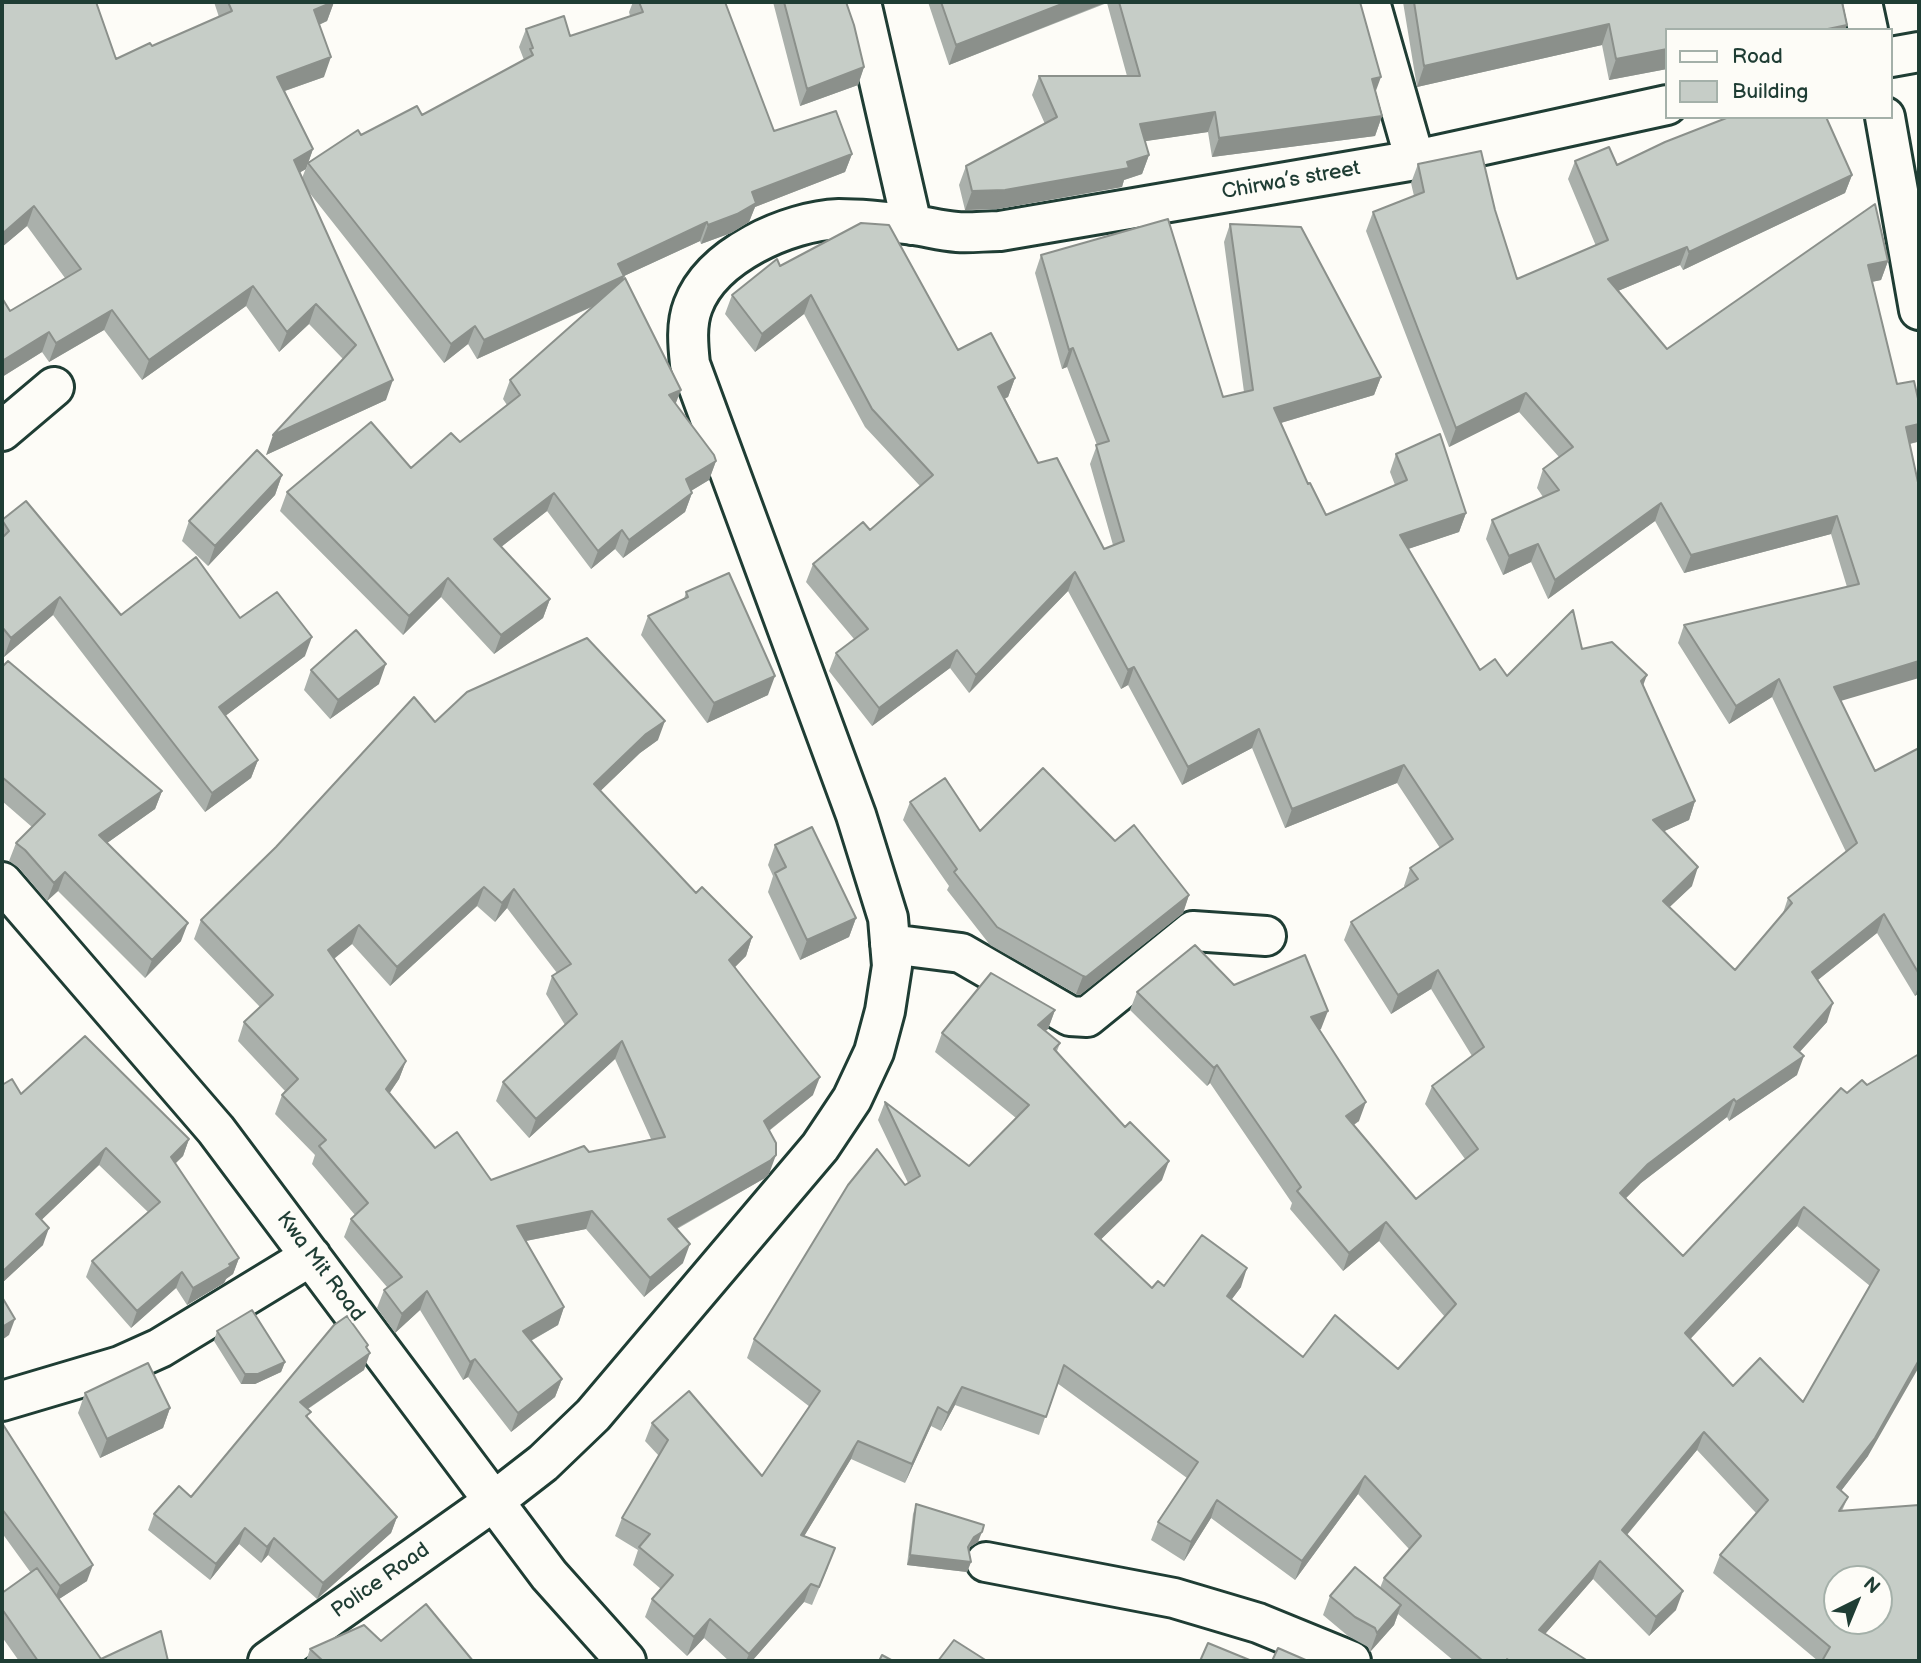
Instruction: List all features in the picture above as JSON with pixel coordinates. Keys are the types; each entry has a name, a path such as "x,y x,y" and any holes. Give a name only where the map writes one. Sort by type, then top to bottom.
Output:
{"street":[{"path":"861,2 912,225"},
{"path":"1370,2 1415,160"},
{"path":"1862,2 1868,28"},
{"path":"1893,57 1919,52"},
{"name":"Chirwa’s street","path":"890,944 888,918 869,854 690,364 687,336 692,307 703,286 727,262 762,240 799,225 839,219 912,225 955,232 1000,231 1415,160 1666,105"},
{"path":"1885,119 1919,310"},
{"path":"2,431 54,387"},
{"name":"Kwa Mit Road","path":"2,882 216,1130 550,1575 626,1661"},
{"path":"890,944 961,953 1070,1016 1087,1017 1193,931 1266,936"},
{"name":"Police Road","path":"268,1661 494,1501 544,1463 593,1415 820,1147 852,1099 873,1052 887,1000 892,966 890,944"},
{"path":"2,1401 120,1366 160,1348 311,1256"},
{"path":"986,1562 1174,1598 1258,1623 1351,1661"}],"building":[{"path":"2,2 96,2 116,59 232,11 228,2 333,2 314,10 331,57 277,77 313,149 294,160 393,380 273,435 356,345 316,304 287,332 253,286 149,360 112,310 56,343 49,332 2,361 2,298 10,311 81,269 34,206 2,234"},
{"path":"639,2 725,2 774,131 836,111 852,154 752,192 756,203 737,214 708,225 707,222 618,264 624,276 484,340 475,326 451,344 308,163 358,130 361,135 417,106 422,115 533,55 526,29 564,16 570,36 643,12"},
{"path":"784,2 846,2 864,67 807,89"},
{"path":"941,2 1067,2 956,45"},
{"path":"1119,2 1360,2 1381,77 1372,79 1382,116 1219,138 1215,112 1140,124 1149,155 1127,162 1129,168 1005,190 972,191 966,166 1057,117 1039,76 1140,76"},
{"path":"1414,2 1842,2 1847,25 1833,28 1666,28 1666,49 1616,59 1609,24 1424,66"},
{"path":"1724,119 1827,119 1852,175 1689,252 1687,247 1608,279 1667,349 1875,204 1888,261 1868,265 1897,384 1914,381 1919,403 1919,424 1906,427 1919,487 1919,661 1834,687 1875,771 1919,748 1919,974 1884,914 1812,972 1833,1003 1794,1047 1804,1056 1736,1102 1734,1099 1648,1164 1620,1193 1683,1256 1841,1088 1847,1093 1862,1080 1867,1085 1919,1054 1919,1360 1875,1438 1837,1487 1848,1497 1839,1511 1919,1505 1919,1661 1822,1661 1830,1647 1720,1555 1768,1500 1704,1432 1622,1530 1683,1591 1656,1617 1600,1561 1539,1630 1588,1661 1483,1661 1384,1578 1421,1536 1365,1476 1302,1561 1217,1500 1191,1542 1158,1522 1198,1462 1064,1365 1046,1417 962,1387 948,1413 938,1407 912,1464 858,1441 801,1535 835,1548 819,1587 811,1584 749,1654 710,1619 694,1637 652,1599 673,1575 639,1547 650,1534 622,1518 668,1440 652,1423 689,1391 762,1476 820,1391 754,1339 848,1185 877,1149 905,1185 920,1176 885,1102 969,1166 1029,1105 942,1033 991,973 1055,1010 1038,1025 1060,1043 1054,1049 1125,1127 1130,1122 1169,1161 1095,1234 1152,1288 1158,1281 1164,1286 1202,1235 1247,1268 1227,1296 1303,1357 1335,1315 1398,1369 1456,1304 1386,1222 1349,1253 1297,1191 1301,1187 1217,1065 1214,1068 1137,992 1195,945 1234,985 1305,955 1328,1011 1311,1017 1366,1102 1346,1116 1416,1199 1478,1149 1432,1086 1484,1047 1438,970 1398,995 1351,922 1418,879 1410,868 1453,839 1404,765 1292,809 1259,729 1188,767 1134,667 1128,670 1075,572 976,675 957,650 879,708 836,653 868,629 813,564 863,522 870,530 933,475 872,409 811,295 762,334 732,295 777,259 780,266 861,223 889,225 958,350 991,333 1015,378 998,387 1038,463 1057,458 1104,549 1124,541 1096,445 1109,441 1073,348 1069,350 1041,255 1168,219 1223,397 1253,390 1230,224 1301,227 1381,377 1274,408 1308,484 1310,483 1326,515 1407,480 1396,454 1440,434 1466,513 1400,535 1480,670 1495,659 1507,676 1573,610 1582,649 1612,642 1647,675 1641,681 1695,801 1653,820 1698,867 1663,901 1735,970 1792,903 1788,898 1857,843 1779,679 1736,706 1684,625 1859,584 1837,516 1691,555 1661,503 1555,580 1538,544 1509,556 1492,520 1559,490 1543,469 1573,447 1526,393 1456,428 1373,212 1424,192 1418,164 1481,151 1495,210 1517,279 1608,240 1575,161 1609,147 1617,165 1665,142","holes":["1804,1207 1879,1270 1803,1402 1760,1358 1733,1386 1685,1333"]},
{"path":"625,278 681,390 669,395 716,461 686,479 692,493 629,540 622,530 598,551 554,493 494,539 550,599 501,635 448,578 409,616 287,492 371,422 411,468 451,433 460,442 520,395 510,380"},
{"path":"257,450 282,475 215,546 189,521"},
{"path":"26,501 121,615 196,557 240,618 277,592 312,637 219,707 258,760 212,793 60,597 11,638 2,627 2,538 9,531 2,520"},
{"path":"729,573 775,676 714,703 648,616 688,597 686,592"},
{"path":"356,630 386,664 338,700 311,670"},
{"path":"587,638 665,721 646,734 594,784 696,893 702,887 752,937 729,960 820,1077 764,1121 776,1143 776,1155 771,1160 668,1219 690,1244 650,1278 592,1211 517,1226 564,1307 523,1331 562,1379 518,1413 475,1359 470,1362 427,1291 402,1314 384,1290 402,1277 351,1219 368,1203 319,1146 326,1140 282,1095 298,1079 244,1022 273,995 201,920 276,847 414,697 435,722 467,692","holes":["484,887 502,903 514,889 571,964 552,976 577,1014 503,1082 536,1119 622,1041 665,1137 589,1152 584,1146 491,1180 457,1132 435,1148 386,1089 406,1061 328,950 359,925 397,967"]},
{"path":"8,661 162,791 99,835 188,923 152,960 65,872 54,883 16,843 45,814 2,777 2,667"},
{"path":"1043,768 1115,841 1134,825 1189,895 1086,977 997,927 954,872 957,869 910,802 945,778 980,831"},
{"path":"812,827 856,918 807,940 775,873 786,867 775,845"},
{"path":"85,1036 189,1139 171,1157 239,1258 229,1264 231,1266 193,1288 182,1272 137,1311 92,1261 160,1202 106,1148 36,1214 49,1228 2,1272 2,1085 12,1079 21,1094"},
{"path":"2,1297 15,1319 2,1327"},
{"path":"252,1310 285,1362 258,1374 245,1374 217,1331"},
{"path":"347,1316 368,1345 366,1347 370,1353 300,1402 311,1412 306,1416 397,1517 323,1583 274,1538 267,1547 245,1528 216,1564 154,1514 179,1486 191,1497 334,1325"},
{"path":"148,1363 170,1408 107,1439 85,1393"},
{"path":"2,1423 93,1565 60,1586 2,1509"},
{"path":"916,1504 984,1525 982,1532 974,1537 968,1547 971,1562 910,1555"},
{"path":"1355,1567 1401,1605 1377,1633 1375,1628 1355,1617 1330,1596"},
{"path":"37,1568 101,1659 161,1631 168,1661 38,1661 2,1609 2,1593"},
{"path":"426,1604 473,1661 323,1661 310,1649 364,1625 381,1641"},
{"path":"954,1640 987,1661 938,1661"},
{"path":"1208,1643 1252,1661 1200,1661"},
{"path":"1278,1648 1308,1661 1272,1661"},
{"path":"882,1655 893,1661 879,1661"}]}
